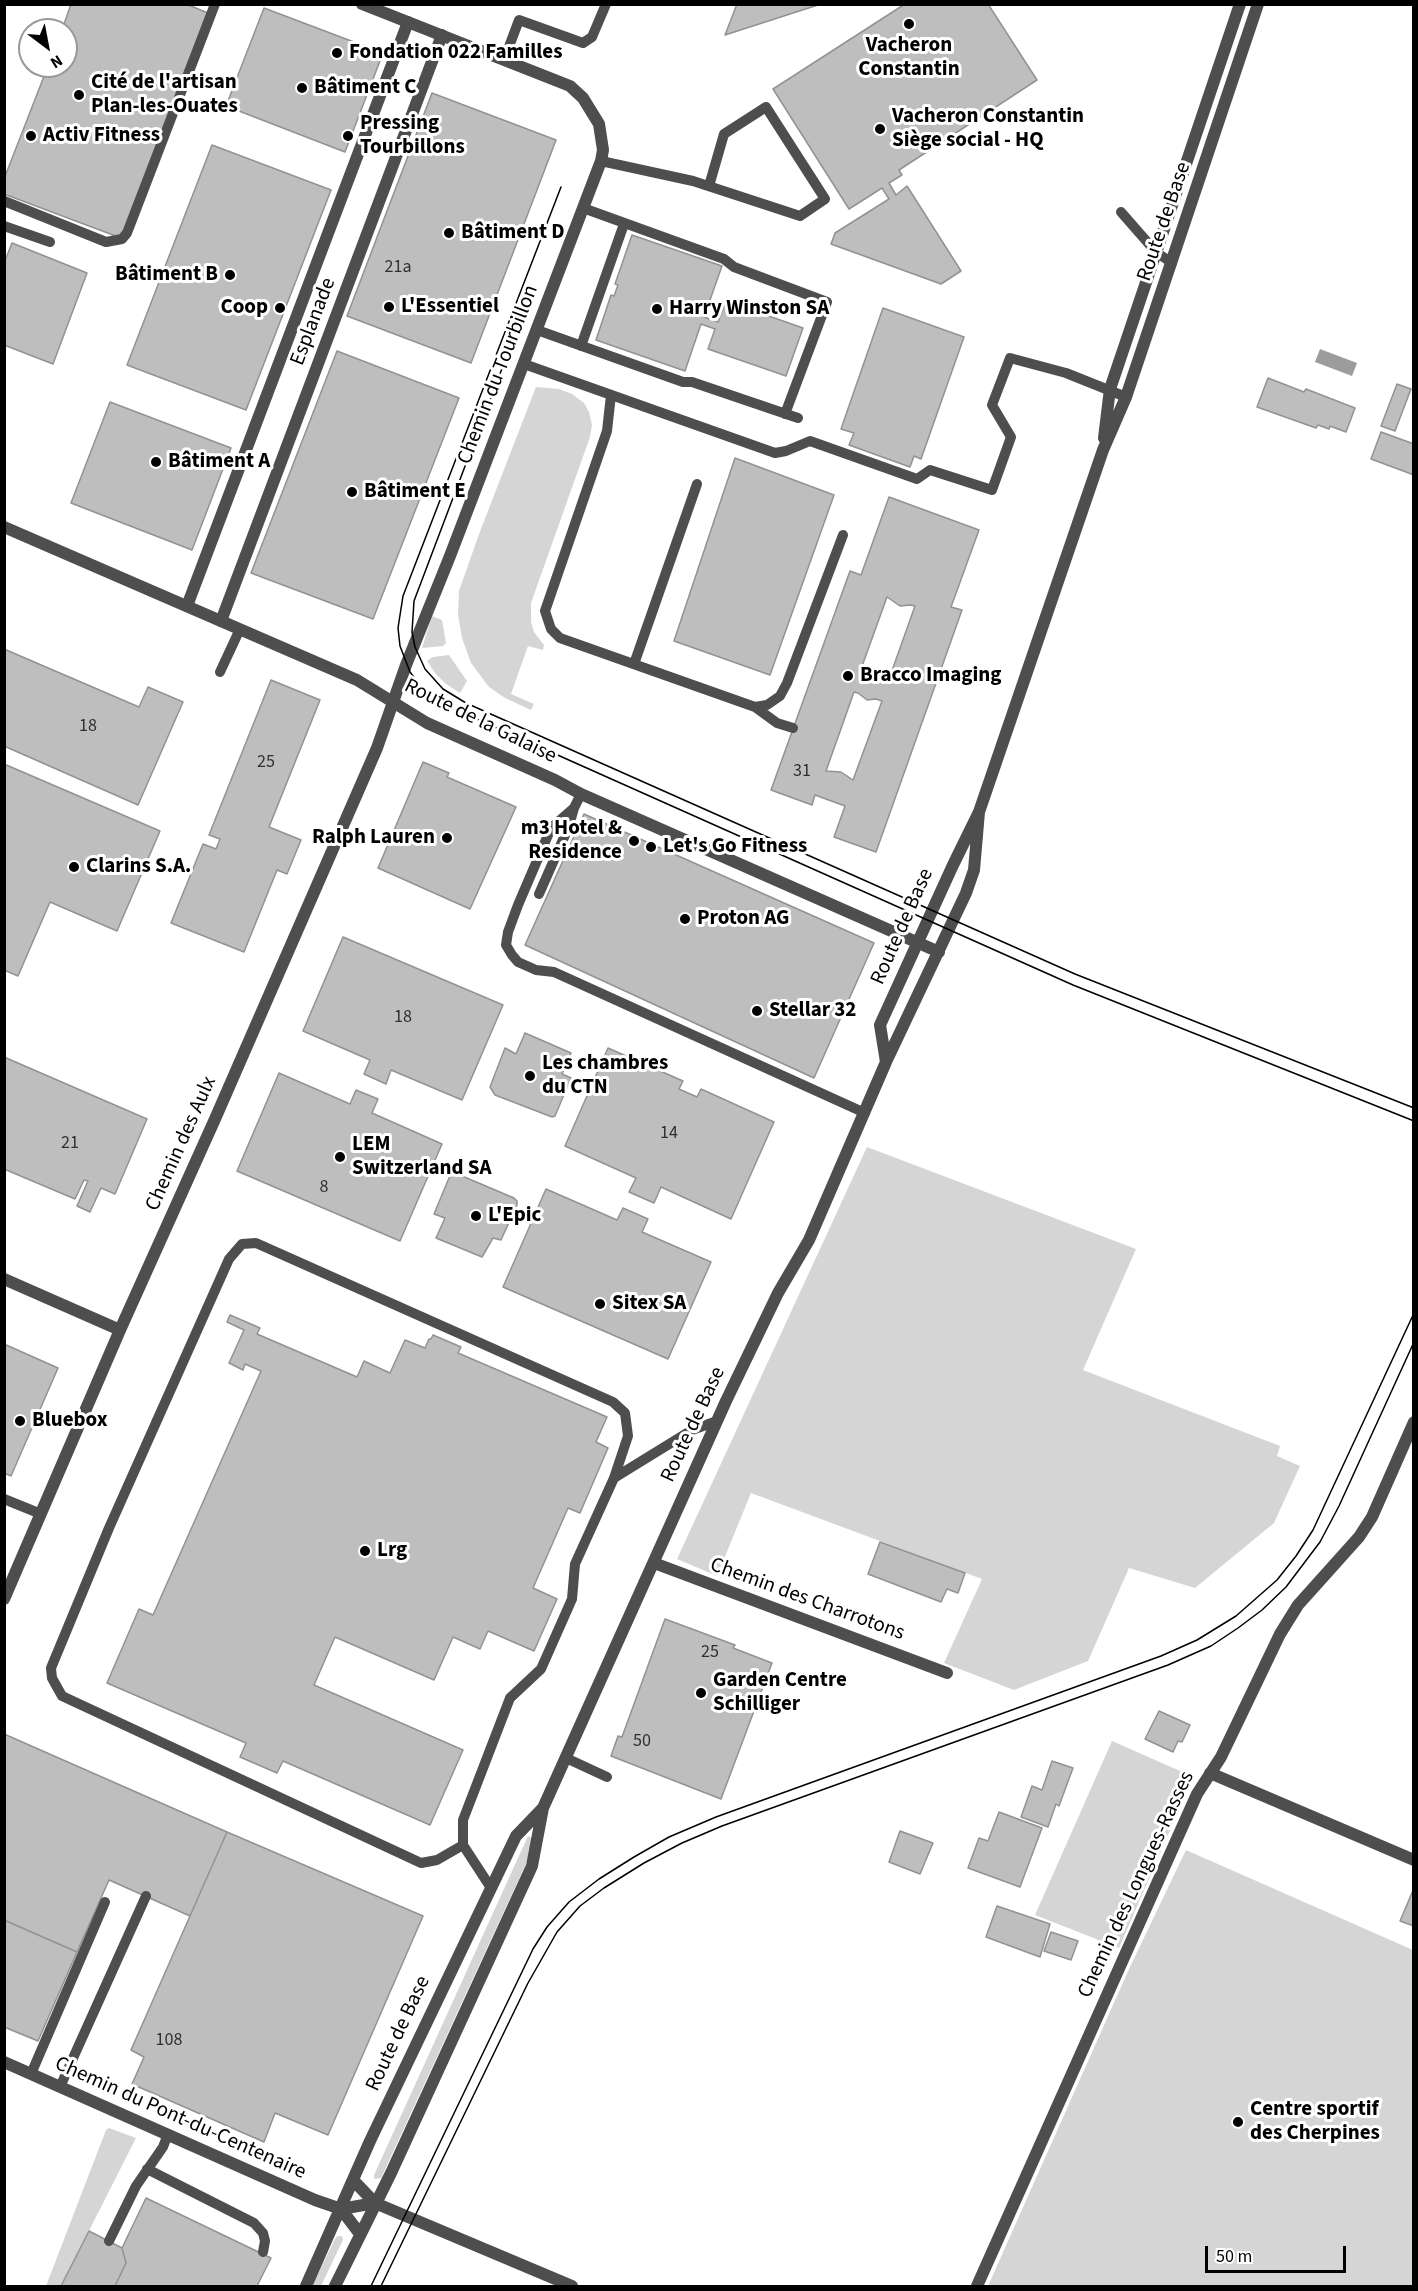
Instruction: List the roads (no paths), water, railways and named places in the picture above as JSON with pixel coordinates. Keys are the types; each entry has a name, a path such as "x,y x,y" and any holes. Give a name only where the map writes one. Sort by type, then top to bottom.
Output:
{"street":[{"path":"362,4 504,60"},
{"name":"Route de Base","path":"1103,450 1110,389 1240,4"},
{"name":"Route de Base","path":"886,1062 880,1025 979,812 1103,450 1126,397 1258,4"},
{"name":"Esplanade","path":"187,606 408,22"},
{"name":"Esplanade","path":"221,621 442,35"},
{"name":"Chemin du Tourbillon","path":"393,704 406,665 584,208 603,150 599,124 583,98 570,86 504,60"},
{"name":"Route de la Galaise","path":"4,527 357,680 427,723 555,780 581,794 939,952"},
{"name":"Chemin des Aulx","path":"4,1599 120,1330 380,743 393,704"},
{"name":"Route de Base","path":"336,2286 391,2173 532,1866 543,1808 717,1421 778,1293 809,1240 886,1062 966,893 974,870 979,812"},
{"path":"4,1279 120,1330"},
{"name":"Chemin des Longues-Rasses","path":"977,2286 1197,1794 1221,1757 1280,1634 1298,1605 1359,1537 1372,1517 1413,1422"},
{"name":"Chemin des Charrotons","path":"654,1563 947,1673"},
{"path":"1210,1773 1413,1860"},
{"name":"Route de Base","path":"306,2286 353,2180 516,1836 543,1808"},
{"name":"Chemin du Pont-du-Centenaire","path":"4,2062 168,2134 252,2174 341,2209"},
{"path":"353,2180 375,2203 572,2286"},
{"path":"360,2234 341,2209 375,2203"}],"lane":[{"path":"4,201 106,242 122,239 127,233 215,4"},
{"path":"504,60 519,20 583,43 592,37 606,4"},
{"path":"601,161 709,186 800,216 825,199 766,107 724,134 709,186"},
{"path":"584,208 723,259 734,267 827,302 785,414"},
{"path":"1121,212 1156,252 1172,263"},
{"path":"581,346 624,224"},
{"path":"4,226 50,242"},
{"path":"537,330 683,382 692,382 798,418"},
{"path":"524,364 775,453 810,441 917,479 930,470 992,490 1011,437 992,405 1010,358 1066,373 1126,397"},
{"path":"611,395 607,431 545,611 551,629 560,638 755,707 777,723 794,728"},
{"path":"634,664 698,484"},
{"path":"755,707 767,705 780,696 843,536"},
{"path":"220,672 240,629"},
{"path":"538,894 570,826 574,808 581,794"},
{"path":"574,808 551,828 518,905 507,938 507,945 518,962 536,970 554,972 865,1113"},
{"path":"463,1845 436,1860 421,1863 62,1696 51,1678 51,1668 109,1528 219,1280 229,1259 242,1244 256,1243 613,1402 625,1413 628,1436 614,1478 575,1564 572,1599 541,1669 510,1698 463,1820 463,1845 491,1888"},
{"path":"614,1478 692,1430 717,1421"},
{"path":"4,1499 41,1514"},
{"path":"566,1758 607,1777"},
{"path":"60,2087 146,1896"},
{"path":"31,2074 105,1902"},
{"path":"109,2241 147,2169 163,2147 168,2134"},
{"path":"147,2169 254,2223 263,2233 265,2241 263,2252"}],"tram line":[{"path":"561,187 403,596 398,628 400,646 410,672 422,688 430,696 450,707 1073,985 1414,1121"},
{"path":"509,350 414,601 412,632 415,647 425,669 443,689 466,703 1075,974 1414,1108"},
{"path":"371,2286 533,1949 547,1927 569,1902 599,1879 669,1837 716,1817 1161,1656 1197,1640 1236,1616 1277,1580 1313,1530 1414,1313"},
{"path":"381,2286 528,1983 557,1932 580,1906 644,1863 722,1826 1168,1665 1211,1646 1238,1628 1262,1610 1286,1587 1320,1542 1339,1506 1414,1342"}],"place":[{"name":"Vacheron Constantin","path":"909,24"},
{"name":"Fondation 022 Familles","path":"337,53"},
{"name":"Bâtiment C","path":"302,88"},
{"name":"Cité de l'artisan Plan-les-Ouates","path":"79,95"},
{"name":"Vacheron Constantin Siège social - HQ","path":"880,129"},
{"name":"Activ Fitness","path":"31,136"},
{"name":"Pressing Tourbillons","path":"348,136"},
{"name":"Bâtiment D","path":"449,233"},
{"name":"Bâtiment B","path":"230,275"},
{"name":"L'Essentiel","path":"389,307"},
{"name":"Coop","path":"280,308"},
{"name":"Harry Winston SA","path":"657,309"},
{"name":"Bâtiment A","path":"156,462"},
{"name":"Bâtiment E","path":"352,492"},
{"name":"Bracco Imaging","path":"848,676"},
{"name":"Ralph Lauren","path":"447,838"},
{"name":"m3 Hotel & Residence","path":"634,841"},
{"name":"Let's Go Fitness","path":"651,847"},
{"name":"Clarins S.A.","path":"74,867"},
{"name":"Proton AG","path":"685,919"},
{"name":"Stellar 32","path":"757,1011"},
{"name":"Les chambres du CTN","path":"530,1076"},
{"name":"LEM Switzerland SA","path":"340,1157"},
{"name":"L'Epic","path":"476,1216"},
{"name":"Sitex SA","path":"600,1304"},
{"name":"Bluebox","path":"20,1421"},
{"name":"Lrg","path":"365,1551"},
{"name":"Garden Centre Schilliger","path":"701,1693"},
{"name":"Centre sportif des Cherpines","path":"1238,2122"}]}
